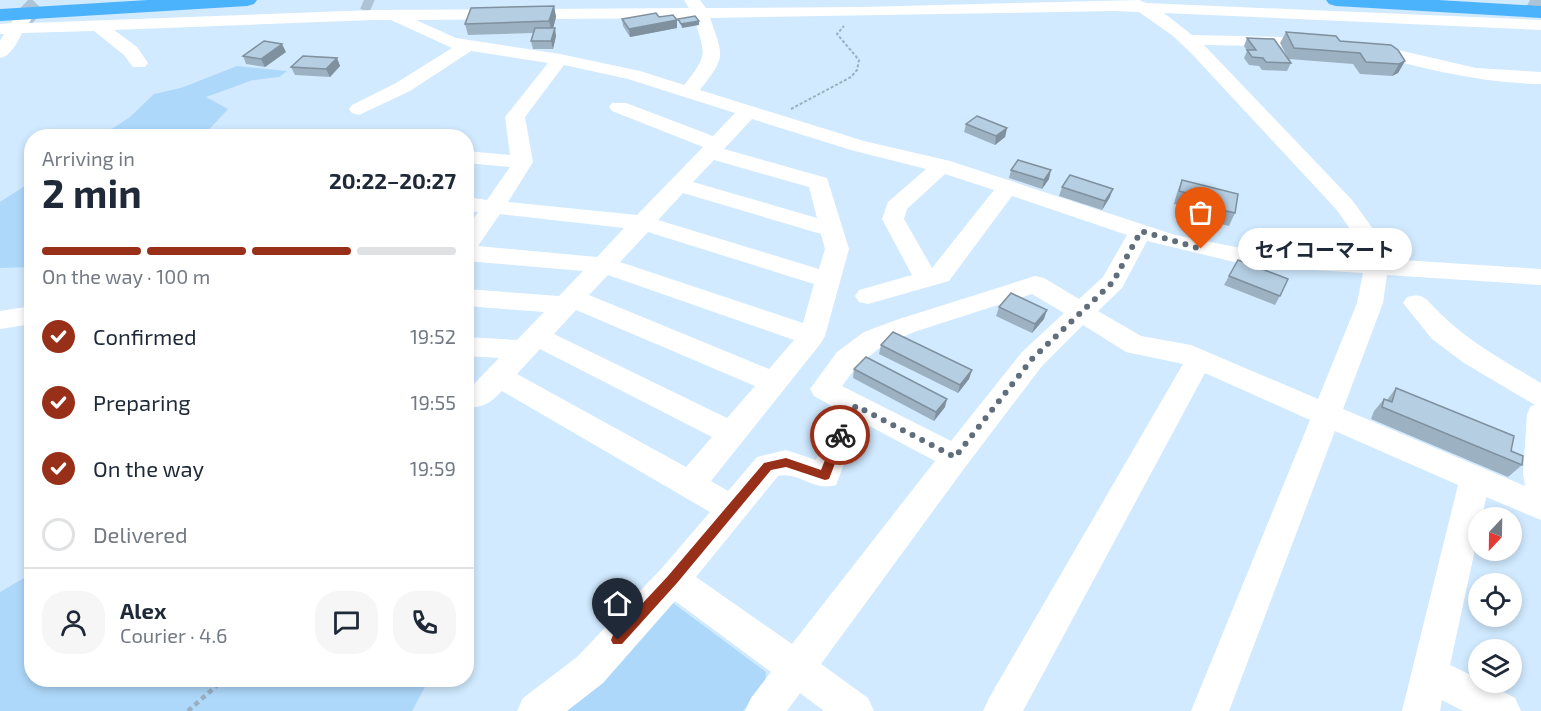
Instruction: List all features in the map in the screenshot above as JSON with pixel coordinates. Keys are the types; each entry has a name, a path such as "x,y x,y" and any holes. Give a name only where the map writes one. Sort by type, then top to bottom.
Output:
{"highway":[{"path":"0,6 93,0"},
{"path":"10,22 247,0"},
{"path":"1336,0 1541,12"},
{"path":"1483,0 1541,4"}],"street":[{"path":"0,53 9,44 10,22 96,24 696,6 861,12 1136,3 1541,25"},
{"path":"1136,3 1188,40 1334,193 1360,227 1373,250 1375,266 1370,303 1210,711"},
{"path":"373,4 441,40 467,46 560,59 624,73 858,146 942,166 1191,246 1251,258 1541,277"},
{"path":"689,92 708,67 713,51 696,6"},
{"path":"96,24 131,51 139,59 139,63"},
{"path":"1188,40 1333,43"},
{"path":"1354,45 1465,71 1525,79 1541,78"},
{"path":"358,109 403,87 467,46"},
{"path":"474,236 520,168 522,162 515,117 560,59"},
{"path":"619,107 713,149 819,183 837,249 812,336 690,484"},
{"path":"474,397 479,397 748,111"},
{"path":"474,158 522,162"},
{"path":"926,279 893,219 896,207 942,166"},
{"path":"679,185 833,230"},
{"path":"868,296 940,275 1008,187"},
{"path":"474,205 643,223 828,280"},
{"path":"764,711 955,457 1032,359 1113,282 1141,231"},
{"path":"474,254 603,265 812,336"},
{"path":"955,457 824,389 847,359 873,339 905,326 1035,284 1135,345 1181,352 1199,359 1541,507"},
{"path":"474,297 569,302 774,383"},
{"path":"1416,303 1441,332 1474,356 1541,396"},
{"path":"0,320 24,316"},
{"path":"474,346 530,343 731,433"},
{"path":"1002,711 1199,359"},
{"path":"499,376 731,509"},
{"path":"536,711 590,670 673,580 768,466 786,462 825,476 846,418 856,406"},
{"path":"1541,414 1538,474 1541,489"},
{"path":"1421,711 1475,478"},
{"path":"673,580 855,711"},
{"path":"1430,674 1502,711"}],"path":[{"path":"773,118 851,77 858,70 859,60 837,34 839,29 861,12"},
{"path":"188,711 215,687"}],"shaded area":[{"path":"237,66 287,71 279,77 253,80 206,97 228,109 209,129 112,129 130,117 154,94 181,88"},
{"path":"24,187 24,267 0,268 0,202"},
{"path":"24,578 24,687 425,687 412,711 0,711 0,592"},
{"path":"673,603 766,672 765,683 743,711 550,711 657,607"}],"building":[{"path":"554,6 549,21 465,24 471,8"},
{"path":"656,13 659,17 673,15 677,20 629,29 622,19"},
{"path":"695,16 699,21 681,24 678,19"},
{"path":"535,28 555,28 551,41 531,41"},
{"path":"1286,32 1336,36 1340,41 1391,45 1398,50 1405,61 1399,64 1366,62 1360,53 1294,48"},
{"path":"1247,38 1274,39 1291,63 1266,62 1263,58 1252,57 1247,50 1256,50"},
{"path":"264,41 282,44 261,59 243,56"},
{"path":"303,56 337,58 326,69 291,67"},
{"path":"977,116 1007,128 996,136 966,124"},
{"path":"1018,160 1051,170 1044,180 1011,170"},
{"path":"1070,175 1113,189 1105,201 1062,187"},
{"path":"1182,180 1238,194 1235,213 1185,201 1187,193 1179,191"},
{"path":"1238,260 1288,279 1280,296 1229,276"},
{"path":"1011,293 1047,310 1035,324 999,307"},
{"path":"893,332 972,370 960,385 881,345"},
{"path":"866,357 947,399 936,412 854,369"},
{"path":"1396,388 1514,436 1511,451 1523,456 1522,465 1382,407 1384,399 1392,402"}],"tunnel":[{"path":"24,18 41,0"},
{"path":"364,0 373,4"},
{"path":"1530,0 1541,6"}],"way so far":[{"path":"840,435 846,418 856,406 955,457 1032,359 1113,282 1141,231 1201,249"}],"place":[{"name":"セイコーマート","path":"1201,249"}],"route":[{"path":"618,640 673,580 768,466 786,462 825,476 840,435"}]}
